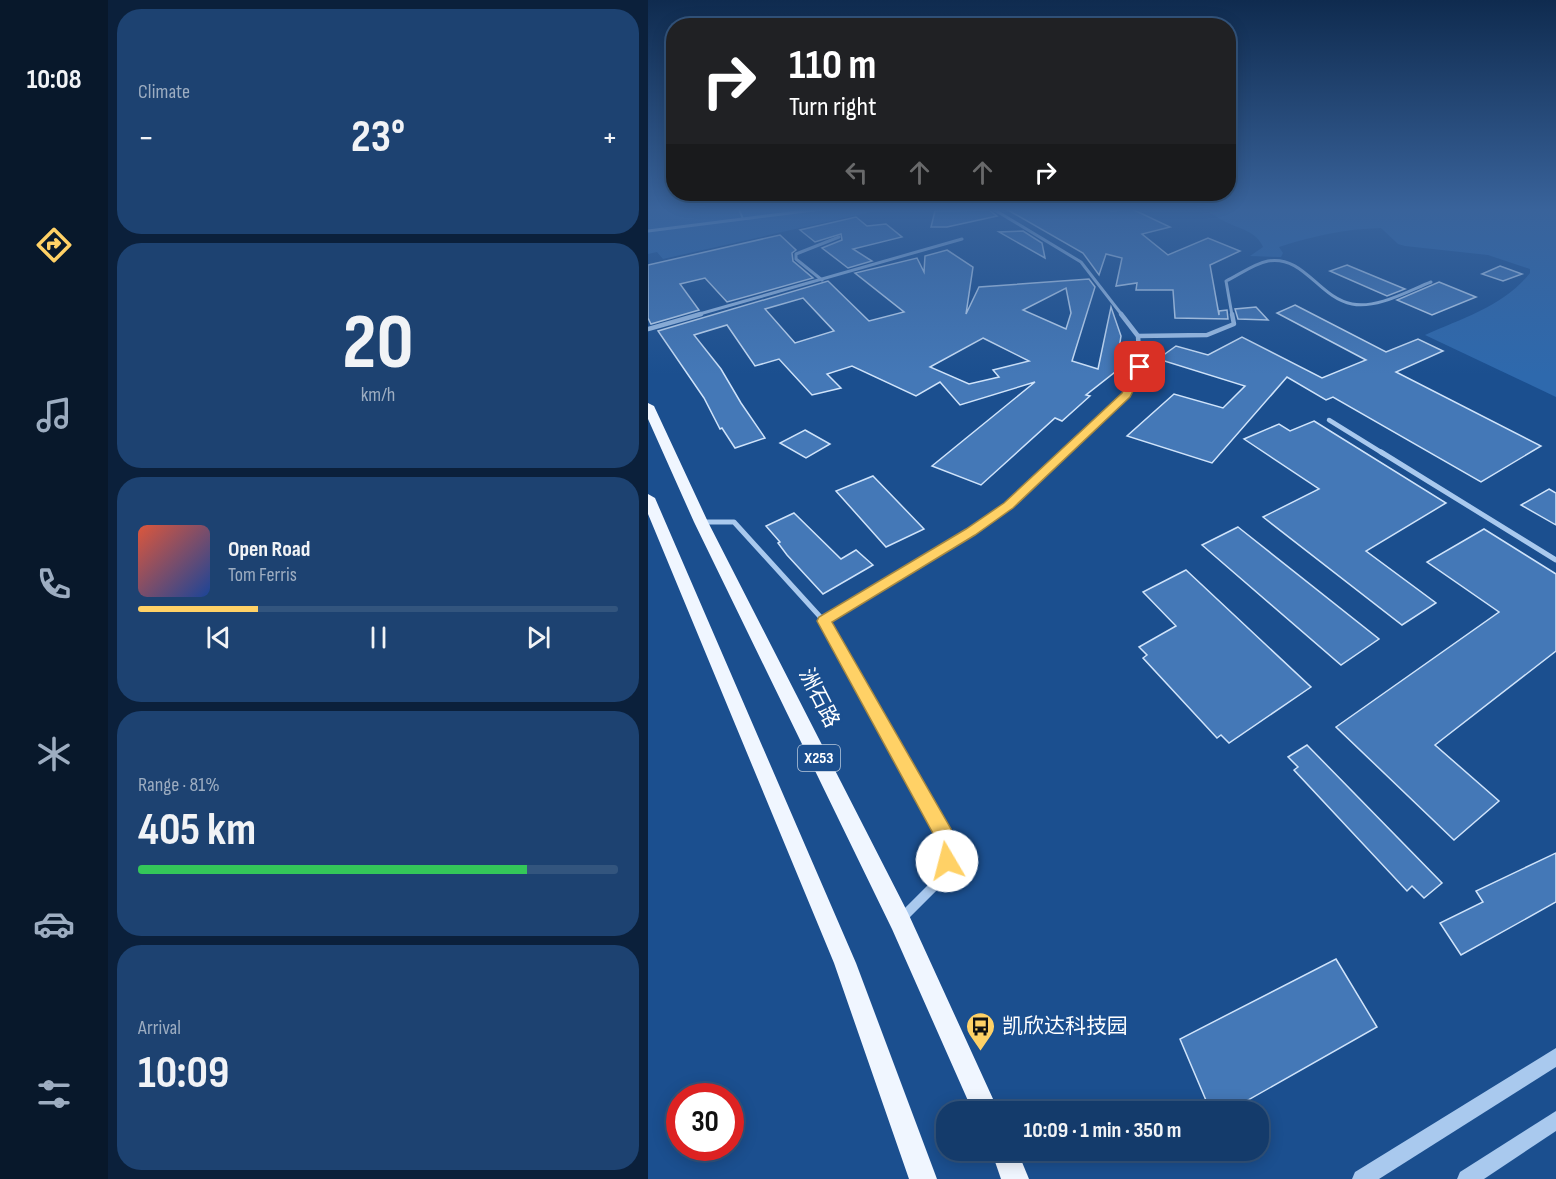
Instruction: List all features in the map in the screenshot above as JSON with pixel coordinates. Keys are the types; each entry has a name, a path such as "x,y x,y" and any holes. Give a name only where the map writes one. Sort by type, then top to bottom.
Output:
{"main road":[{"name":"洲石路","path":"648,406 701,522 900,921 981,1101"},
{"path":"648,498 845,963 923,1179"}],"street":[{"path":"802,264 822,280"},
{"path":"648,329 877,264"},
{"path":"824,621 970,532 1009,505 1126,395 1140,367 1138,336 1083,264"},
{"path":"1138,336 1208,335 1234,324 1226,281 1262,264"},
{"path":"1293,264 1303,269 1321,289 1334,298 1346,304 1360,306 1370,305 1431,282"},
{"path":"1329,420 1556,560"},
{"path":"701,522 734,522 824,621 944,835 947,861 940,880 900,921"},
{"path":"1362,1179 1556,1057"},
{"path":"1467,1179 1556,1120"}],"shaded area":[{"path":"1515,264 1556,264 1556,397 1425,335 1495,303 1520,284 1530,273 1530,269"}],"building":[{"path":"797,264 813,278 727,302 705,278 680,284 699,310 651,324 648,318 648,265"},
{"path":"843,264 862,264 848,268"},
{"path":"892,264 920,264 924,272 924,264 968,264 973,267 966,314 979,287 1089,279 1095,287 1072,361 1098,369 1111,307 1121,336 1115,372 1086,395 1090,396 1062,421 1055,418 981,485 932,466 1035,382 960,405 940,382 916,396 852,366 827,374 841,388 812,395 779,359 755,366 727,325 694,335 721,369 765,438 735,448 722,428 720,429 704,398 658,331 828,281 869,321 904,312 855,273","holes":["1066,288 1071,313 1066,329 1023,310","803,298 834,331 795,343 765,309","983,338 1029,361 993,370 999,377 969,384 930,367"]},
{"path":"1091,264 1103,264 1099,275"},
{"path":"1121,264 1212,264 1210,265 1219,315 1219,311 1227,310 1228,319 1175,318 1173,290 1136,290 1137,283 1116,286"},
{"path":"1347,265 1405,289 1387,296 1330,271"},
{"path":"1500,266 1522,274 1503,281 1482,274"},
{"path":"1439,282 1476,297 1432,315 1397,300"},
{"path":"1295,305 1386,352 1418,339 1443,351 1396,372 1541,446 1481,482 1333,397 1326,400 1287,377 1212,463 1127,436 1174,394 1223,408 1245,386 1158,359 1176,346 1208,355 1242,337 1322,378 1366,360 1277,313"},
{"path":"1256,307 1268,320 1238,319 1235,309"},
{"path":"1314,421 1446,503 1366,551 1436,603 1402,625 1263,517 1319,489 1244,439 1279,424 1290,431"},
{"path":"805,430 830,444 806,458 780,443"},
{"path":"873,476 924,529 886,547 836,491"},
{"path":"1549,489 1556,493 1556,525 1521,505"},
{"path":"794,513 841,559 856,550 873,565 823,594 787,555 778,543 780,542 766,526"},
{"path":"1238,527 1379,639 1341,665 1202,545"},
{"path":"1484,529 1556,574 1556,651 1435,745 1499,801 1454,840 1336,727 1499,612 1427,562"},
{"path":"1186,570 1311,687 1229,743 1221,735 1217,738 1143,658 1147,655 1139,647 1176,626 1143,592"},
{"path":"1307,745 1442,883 1424,898 1412,886 1407,891 1294,770 1298,767 1288,757"},
{"path":"1556,853 1556,902 1461,955 1440,923 1483,902 1476,891"},
{"path":"1336,959 1377,1027 1246,1101 1206,1101 1180,1039"}],"place":[{"name":"凯欣达科技园","path":"981,1052"}],"route":[{"path":"947,861 944,835 824,621 970,532 1009,505 1126,395 1140,367"}]}
